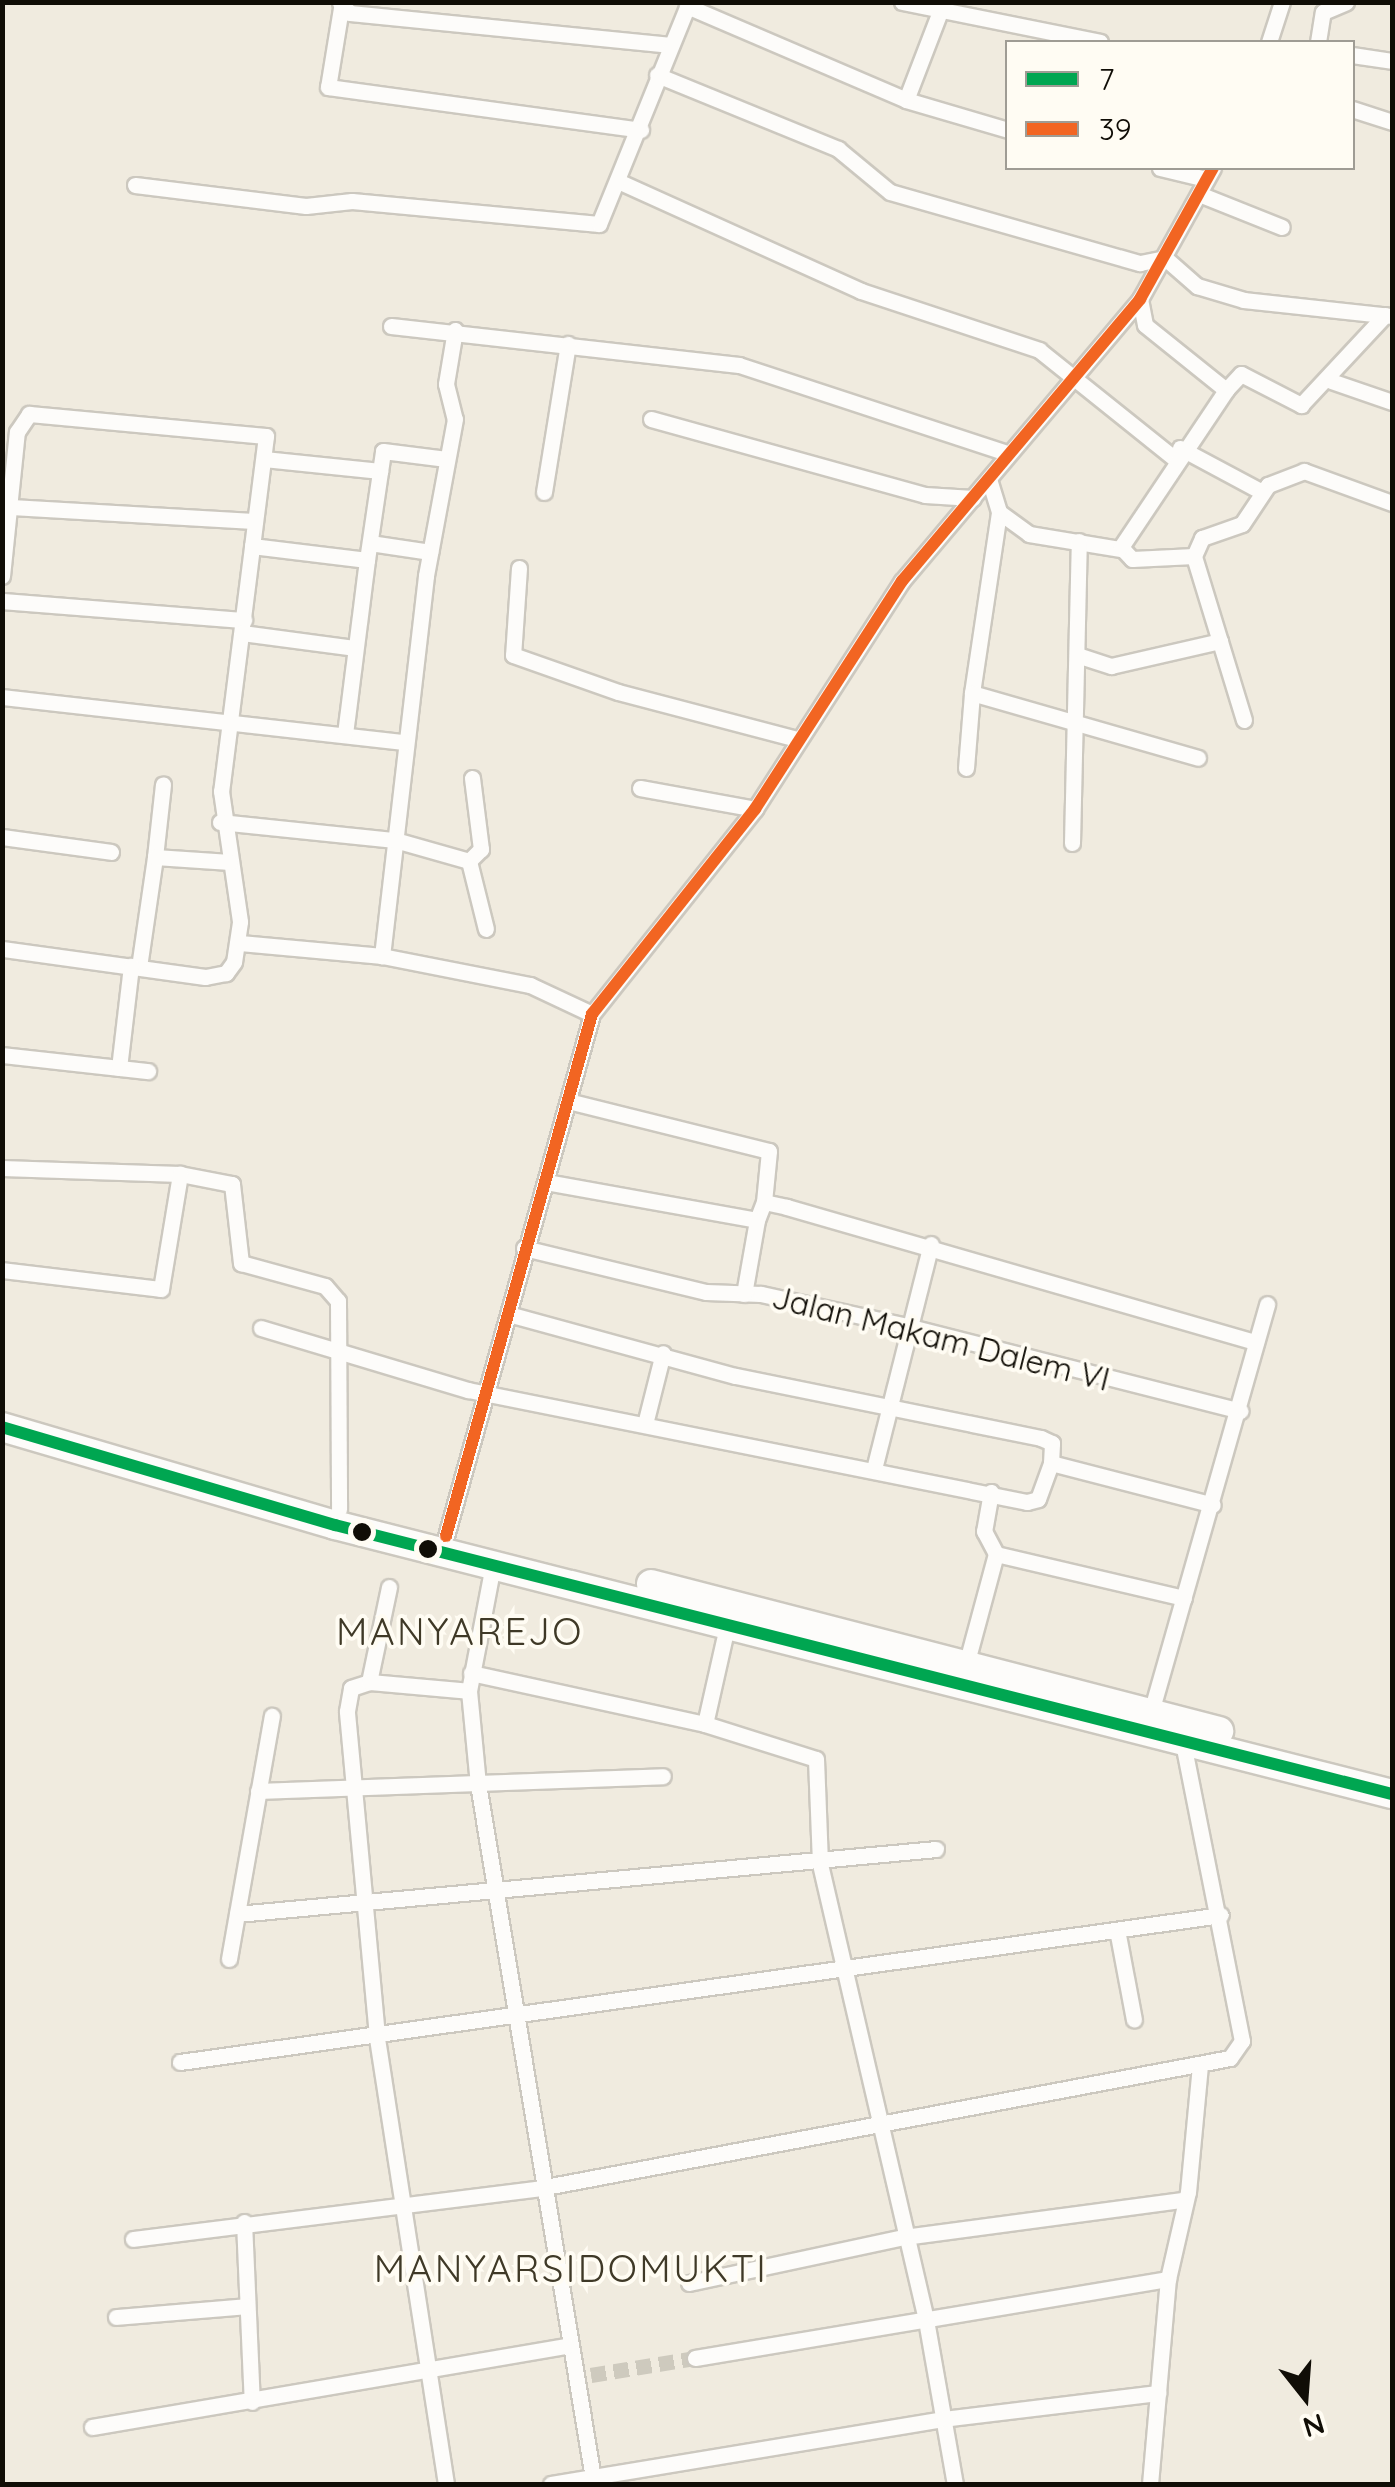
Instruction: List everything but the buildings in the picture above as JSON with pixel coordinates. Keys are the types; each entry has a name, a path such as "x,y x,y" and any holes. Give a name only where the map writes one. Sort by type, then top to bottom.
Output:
{"highway":[{"path":"2,1410 339,1509 1151,1712 1392,1777"},
{"path":"2,1427 493,1565 725,1635 1392,1794"}],"street":[{"path":"902,2 1091,40"},
{"path":"1270,40 1282,2"},
{"path":"1318,40 1323,12 1346,2"},
{"path":"135,185 306,206 352,201 599,224 620,182 668,45 688,4 906,100 1005,129"},
{"path":"640,130 328,87 340,6 668,45"},
{"path":"906,100 942,7"},
{"path":"1355,55 1392,61"},
{"path":"658,75 838,148 890,192 1140,263 1165,258"},
{"path":"1355,109 1392,122"},
{"path":"1168,170 1206,180 1282,227"},
{"path":"446,1536 592,1014 755,809 797,738 902,581 1140,299 1206,180"},
{"path":"620,182 861,291 1039,350 1078,375 1177,453 1262,492"},
{"path":"1165,258 1197,286 1244,300 1389,315"},
{"path":"1140,299 1145,325 1226,390"},
{"path":"1331,381 1364,330 1389,315"},
{"path":"391,326 455,330 739,366 1010,454"},
{"path":"382,956 430,552 446,459 455,330"},
{"path":"544,492 568,344"},
{"path":"1121,549 1177,453 1241,374 1303,405 1317,382 1331,381 1392,402"},
{"path":"2,576 17,432 28,414 253,431 266,436 220,822 230,862 240,944 218,976 2,950"},
{"path":"651,419 925,495 972,498"},
{"path":"345,734 380,471 388,448 446,459"},
{"path":"264,459 380,471"},
{"path":"1244,720 1194,556 1205,535 1245,522 1262,492 1304,471 1392,502"},
{"path":"966,768 972,693 1000,512 989,479"},
{"path":"10,507 255,521"},
{"path":"1000,512 1040,538 1121,549 1132,559 1194,556"},
{"path":"1072,843 1078,718 1079,541"},
{"path":"252,546 430,552"},
{"path":"519,568 513,655 618,692 797,738"},
{"path":"2,601 243,626 354,648"},
{"path":"1077,655 1111,666 1220,641"},
{"path":"972,693 1078,718 1198,758"},
{"path":"2,697 406,742"},
{"path":"469,861 480,849 472,778"},
{"path":"119,1068 155,857 163,784"},
{"path":"640,788 755,809"},
{"path":"220,822 395,840 469,861"},
{"path":"2,838 111,852"},
{"path":"155,857 230,862"},
{"path":"469,861 486,929"},
{"path":"240,944 382,956 530,985 592,1014"},
{"path":"2,1055 148,1071"},
{"path":"568,1102 769,1151 764,1202 757,1220 744,1294"},
{"path":"2,1168 180,1174 232,1184 241,1264 335,1294 342,1351 339,1509"},
{"path":"2,1270 160,1290 180,1174"},
{"path":"546,1182 757,1220"},
{"path":"764,1202 931,1244 1256,1342"},
{"path":"874,1468 931,1244"},
{"name":"Jalan Makam Dalem VI","path":"524,1248 706,1292 744,1294 911,1326 1240,1411"},
{"path":"1151,1712 1240,1411 1267,1304"},
{"path":"261,1328 486,1392 1036,1501 1050,1463 1050,1441 749,1380 664,1353 508,1314"},
{"path":"645,1424 664,1353"},
{"path":"1050,1463 1213,1505"},
{"path":"966,1665 996,1554 984,1530 991,1492"},
{"path":"996,1554 1184,1598"},
{"path":"493,1565 469,1691 478,1784 566,2346 593,2479"},
{"path":"369,1682 389,1588"},
{"path":"706,1724 725,1635"},
{"path":"471,1673 706,1724 812,1754 820,1864 876,2126 926,2320 955,2484"},
{"path":"446,2484 424,2365 378,2036 364,1905 350,1691 369,1682 469,1691"},
{"path":"229,1959 272,1716"},
{"path":"132,2239 540,2188 1230,2058 1242,2040 1210,1919 1184,1742"},
{"path":"258,1791 663,1776"},
{"path":"238,1914 820,1864 936,1849"},
{"path":"180,2062 1118,1935 1210,1919"},
{"path":"1118,1935 1134,2020"},
{"path":"1150,2484 1168,2279 1206,2064"},
{"path":"689,2283 904,2237 1181,2200"},
{"path":"244,2222 252,2402"},
{"path":"695,2358 1168,2279"},
{"path":"116,2317 246,2306"},
{"path":"92,2427 252,2402 424,2365 566,2346"},
{"path":"572,2378 591,2375"},
{"path":"551,2484 943,2419 1158,2393"}],"tunnel":[{"path":"591,2375 695,2358"}],"transit line":[{"name":"39","path":"446,1536 592,1014 755,809 902,581 1140,299 1212,170"},
{"name":"7","path":"2,1427 335,1525 1392,1794"}],"district":[{"name":"MANYAREJO","path":"460,1632"},
{"name":"MANYARSIDOMUKTI","path":"571,2269"}]}
